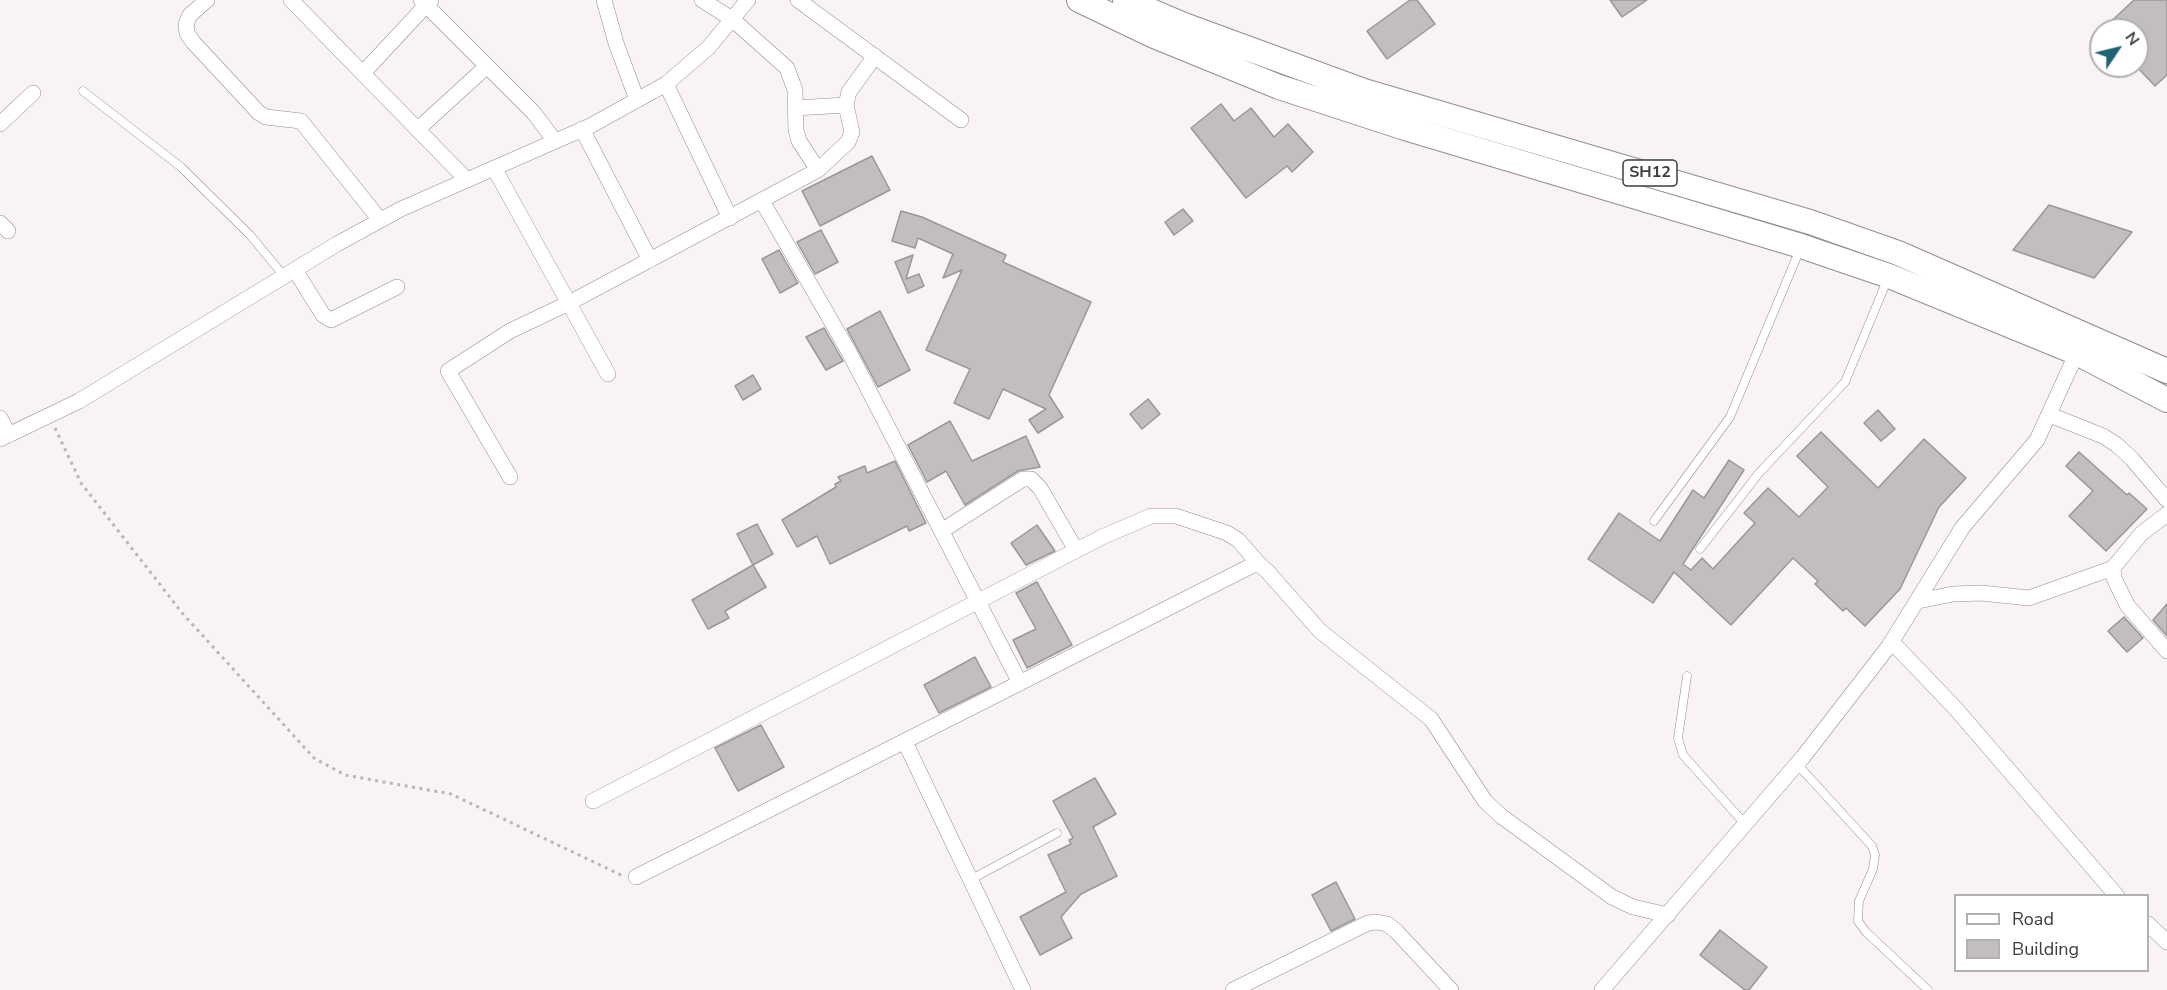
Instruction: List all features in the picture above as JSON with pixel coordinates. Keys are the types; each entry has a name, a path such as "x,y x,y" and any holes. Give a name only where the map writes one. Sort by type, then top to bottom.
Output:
{"main road":[{"path":"1079,0 1154,36 1279,87 1405,128 1801,246 2081,344 2167,400"},
{"name":"SH12","path":"1144,3 1364,91 1810,222 1898,253 2049,317 2081,344 2167,371"},
{"path":"1684,210 1691,186"}],"street":[{"path":"207,0 190,15 186,24 187,33 193,42 259,113 266,117 296,119 307,127 380,220"},
{"path":"291,0 467,180"},
{"path":"604,0 616,43 637,100"},
{"path":"702,0 732,19 787,68 795,90 799,141 818,170"},
{"path":"0,418 4,437 79,401 380,220 582,129 666,84 708,48 748,0"},
{"path":"798,0 961,120"},
{"path":"363,73 426,2 486,67 533,112 555,141"},
{"path":"510,477 448,370 510,331 569,303 818,170 848,142 852,132 846,105 849,92 875,56"},
{"path":"418,129 486,67"},
{"path":"666,84 730,218"},
{"path":"0,124 33,93"},
{"path":"795,108 846,105"},
{"path":"582,129 650,260"},
{"path":"494,168 608,374"},
{"path":"762,201 849,352 943,530 977,602 1020,683"},
{"path":"290,273 323,315 331,320 397,287"},
{"path":"1602,990 1797,764 1892,642 1962,528 2037,440 2081,344"},
{"path":"2050,415 2103,436 2117,445 2167,500"},
{"path":"943,530 1023,479 1030,479 1040,488 1076,550"},
{"path":"593,801 1076,550 1151,516 1165,514 1227,533 1238,540 1320,631 1431,719 1442,731 1485,801 1501,816 1612,897 1633,907 1668,915"},
{"path":"1918,601 1953,594 1981,593 2029,598 2113,568 2141,534 2167,514"},
{"path":"636,877 1248,566 1260,565"},
{"path":"2113,568 2114,578 2127,605 2167,651"},
{"path":"1892,642 1956,709 2115,894"},
{"path":"905,742 1023,990"},
{"path":"1233,990 1368,923 1377,922 1387,924 1396,931 1451,990"},
{"path":"2149,925 2167,942"}],"lane":[{"path":"83,91 131,126 196,181 290,273"},
{"path":"1654,521 1730,417 1801,246"},
{"path":"1700,549 1759,473 1845,382 1889,276"},
{"path":"1687,676 1678,738 1683,755 1745,825"},
{"path":"1797,764 1872,846 1874,862 1856,910 1858,921 1866,932 1928,990"},
{"path":"970,880 1057,834"}],"path":[{"path":"50,415 68,459 81,483 183,614 314,758 345,775 451,794 615,874 636,877"}],"building":[{"path":"1410,0 1417,0 1435,24 1387,59 1367,31"},
{"path":"1610,0 1647,0 1622,17"},
{"path":"2134,0 2167,0 2167,75 2155,86 2147,78 2149,18 2115,18"},
{"path":"1221,104 1234,121 1251,108 1274,137 1288,124 1313,152 1292,172 1287,166 1246,198 1191,128"},
{"path":"872,156 890,190 820,226 802,191"},
{"path":"2049,205 2132,232 2094,278 2013,250"},
{"path":"1183,209 1193,221 1174,235 1165,222"},
{"path":"901,211 922,217 1006,255 1003,262 1091,302 1049,395 1063,417 1038,433 1029,420 1046,409 1003,389 989,419 954,403 970,369 926,350 962,270 943,278 953,254 918,238 915,248 892,241"},
{"path":"821,230 838,262 815,274 797,242"},
{"path":"779,250 798,283 780,293 762,259"},
{"path":"913,255 906,279 919,274 924,286 908,293 895,262"},
{"path":"880,311 910,370 878,387 847,329"},
{"path":"824,328 843,361 826,370 806,337"},
{"path":"753,375 761,389 743,400 735,386"},
{"path":"1148,399 1160,414 1142,429 1130,414"},
{"path":"1878,410 1895,429 1881,441 1864,423"},
{"path":"950,421 972,461 1026,436 1040,467 1018,471 965,505 946,471 927,482 908,445"},
{"path":"1821,432 1878,488 1924,439 1966,478 1939,507 1900,589 1865,626 1846,608 1843,611 1815,584 1818,581 1793,558 1731,625 1674,572 1653,603 1588,559 1619,513 1660,541 1693,490 1704,498 1729,460 1744,470 1683,564 1691,570 1702,558 1713,569 1755,523 1744,513 1768,488 1799,517 1828,487 1797,456"},
{"path":"2079,452 2127,495 2129,493 2147,509 2106,551 2069,516 2093,491 2066,466"},
{"path":"895,461 926,523 909,531 907,526 830,564 817,536 797,547 782,520 836,487 835,484 841,481 838,477 865,466 867,473"},
{"path":"757,524 773,554 753,565 737,534"},
{"path":"1037,525 1055,551 1026,565 1011,543"},
{"path":"753,565 766,587 725,611 729,618 708,629 692,600"},
{"path":"1037,582 1072,645 1027,668 1013,640 1036,629 1016,593"},
{"path":"2167,604 2167,636 2153,620"},
{"path":"2124,617 2143,638 2127,652 2108,631"},
{"path":"975,657 991,687 939,713 924,685"},
{"path":"761,725 784,767 738,791 715,748"},
{"path":"1095,778 1116,814 1093,827 1117,876 1081,894 1061,917 1072,938 1040,955 1020,917 1066,892 1048,855 1071,844 1069,840 1073,838 1053,801"},
{"path":"1336,882 1355,919 1331,931 1312,895"},
{"path":"1720,930 1767,967 1749,990 1745,990 1700,955"}]}
